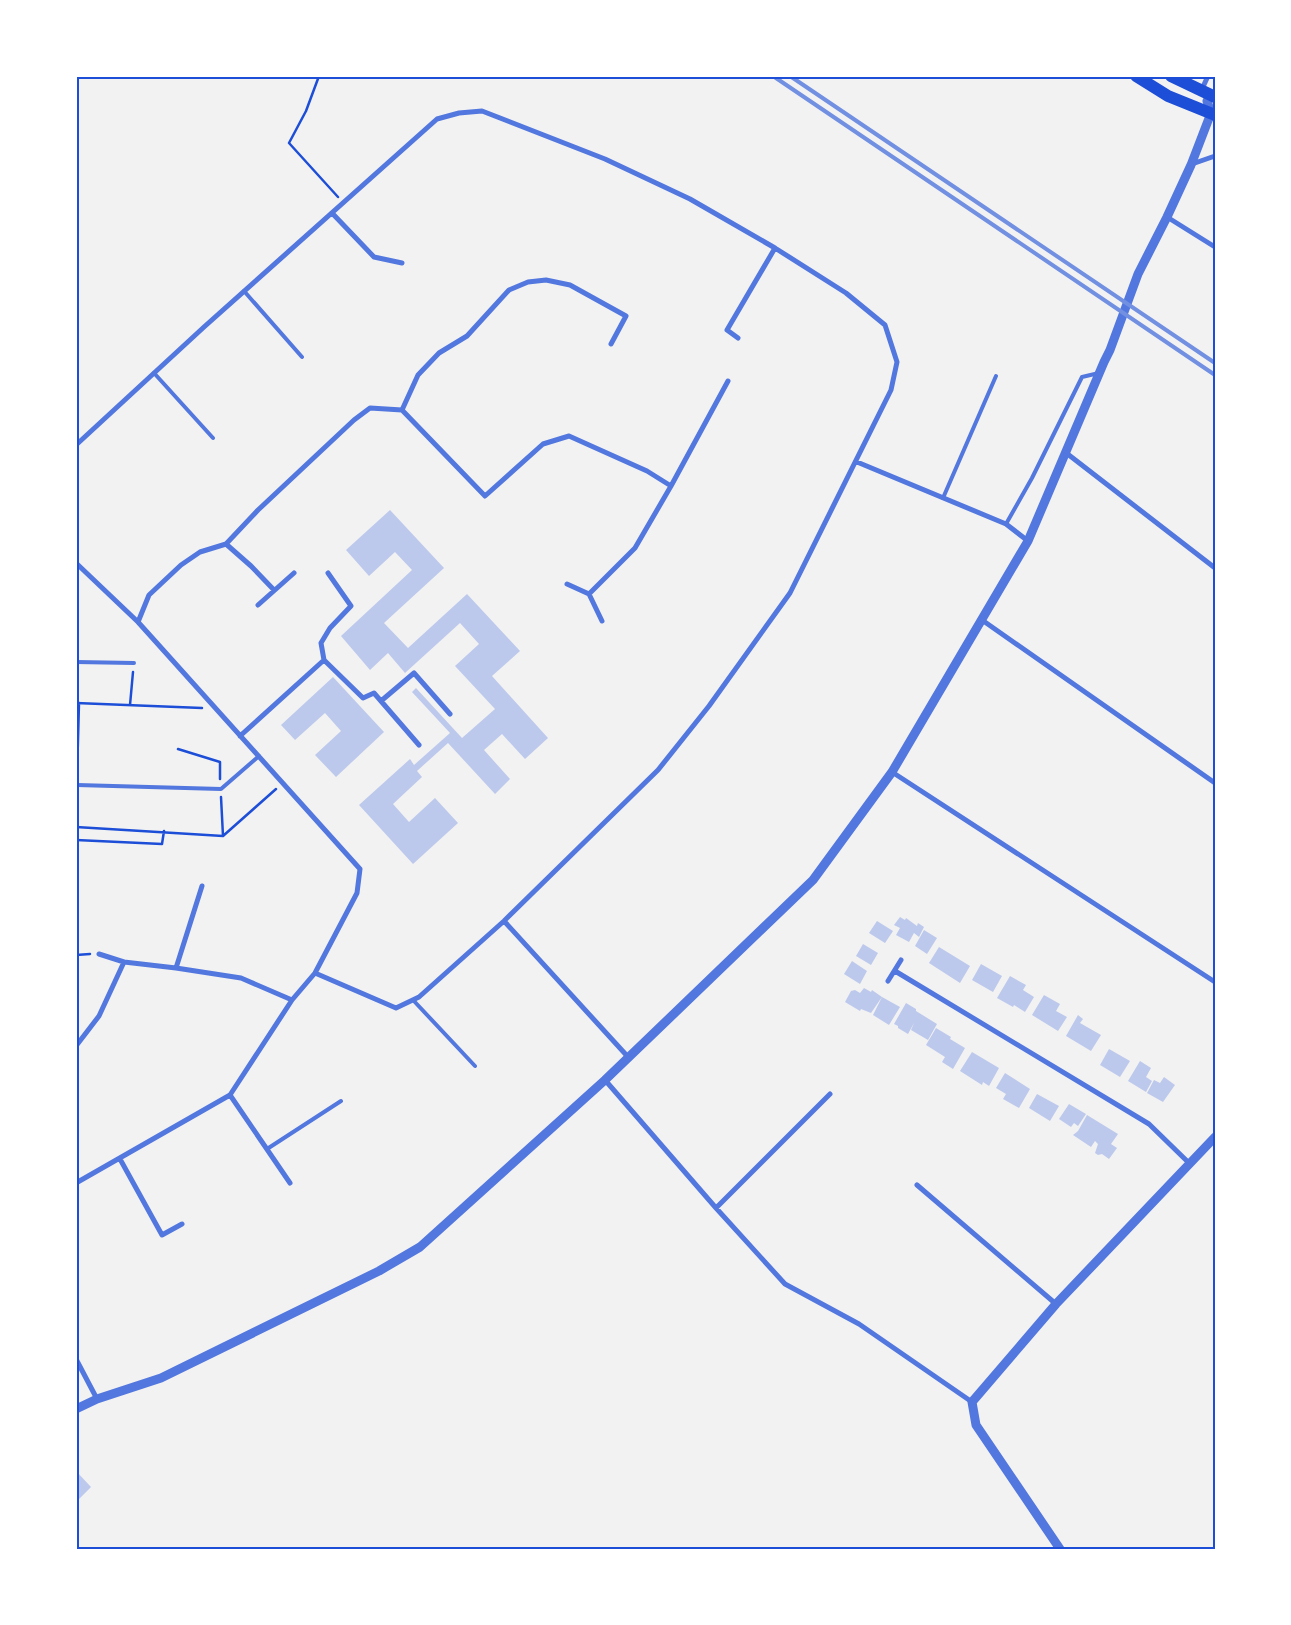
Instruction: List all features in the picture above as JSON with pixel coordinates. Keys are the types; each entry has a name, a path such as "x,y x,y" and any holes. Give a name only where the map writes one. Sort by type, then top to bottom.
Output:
{"highway":[{"path":"1136,76 1168,96 1210,104"},
{"path":"1171,76 1210,104"}],"street":[{"path":"76,1408 161,1378 378,1271 420,1247 629,1058 813,880 892,772 1028,541 1110,350 1138,274 1191,165 1210,104 1208,76"},
{"path":"76,445 244,291 437,119 459,113 482,111 605,160 682,195 775,248 846,292 885,325 898,362 891,390 857,462 790,593 709,706 658,770 504,921 419,997 396,1008 315,973"},
{"path":"1191,165 1215,156"},
{"path":"332,213 374,257 402,263"},
{"path":"1167,217 1215,247"},
{"path":"738,338 726,330 775,248"},
{"path":"402,410 418,375 439,353 467,336 509,290 528,282 546,280 570,285 626,316 611,344"},
{"path":"590,594 635,548 728,381"},
{"path":"138,622 149,595 181,565 200,552 226,544 258,510 354,420 370,408 402,410 485,496 543,444 569,436 648,471 671,486"},
{"path":"1065,452 1215,568"},
{"path":"857,462 1006,524 1028,541"},
{"path":"226,544 252,566 274,590"},
{"path":"76,563 138,622 360,869 357,892 315,973 292,1000 230,1096 76,1183"},
{"path":"258,605 294,573"},
{"path":"328,573 351,606 330,628 321,643 324,660 363,698 374,694 419,745"},
{"path":"567,584 590,594 602,621"},
{"path":"982,620 1215,783"},
{"path":"240,736 324,660"},
{"path":"381,701 414,673 450,714"},
{"path":"892,772 1215,982"},
{"path":"176,968 202,886"},
{"path":"504,921 629,1058"},
{"path":"99,954 124,962 241,978 292,1000"},
{"path":"888,981 901,960"},
{"path":"76,1046 99,1016 124,962"},
{"path":"895,971 1149,1124 1189,1163"},
{"path":"605,1080 785,1284 859,1324 972,1402 976,1425 1060,1549"},
{"path":"716,1208 830,1094"},
{"path":"230,1096 290,1184"},
{"path":"972,1402 1056,1304 1215,1137"},
{"path":"120,1159 162,1235 182,1224"},
{"path":"917,1185 1056,1304"},
{"path":"76,1359 97,1400"}],"lane":[{"path":"244,291 302,357"},
{"path":"154,373 214,438"},
{"path":"1006,524 1032,478 1082,377 1099,373"},
{"path":"943,498 996,376"},
{"path":"76,662 134,663"},
{"path":"77,785 221,789 259,756"},
{"path":"413,1000 475,1066"},
{"path":"267,1149 341,1101"}],"path":[{"path":"319,76 306,111 289,143 343,203"},
{"path":"130,705 134,663"},
{"path":"77,785 78,703 216,709"},
{"path":"76,827 223,836 282,783"},
{"path":"76,840 162,844 164,831"},
{"path":"76,956 99,954"}],"building":[{"path":"390,510 444,568 384,623 408,648 467,594 520,651 492,676 548,738 525,759 502,734 484,750 510,779 495,794 448,743 417,771 422,777 393,804 409,822 435,798 458,823 413,864 359,805 410,759 414,765 450,733 412,692 416,688 462,738 495,709 455,666 479,644 460,623 405,673 388,653 370,670 341,636 412,570 395,552 369,576 346,550"},
{"path":"333,677 384,732 336,777 315,755 341,731 325,713 295,740 281,725"},
{"path":"900,917 905,920 906,918 917,926 918,923 924,927 919,937 914,933 909,942 896,935 900,928 894,925"},
{"path":"877,921 893,931 885,943 869,933"},
{"path":"924,930 937,938 927,954 915,946"},
{"path":"863,944 878,953 871,965 856,956"},
{"path":"939,947 970,966 960,983 929,963"},
{"path":"852,961 867,971 860,984 844,974"},
{"path":"981,964 1002,976 993,992 972,980"},
{"path":"1010,976 1026,985 1023,990 1034,997 1025,1012 997,998"},
{"path":"864,988 871,992 872,990 882,997 871,1013 861,1009 860,1011 845,1002 851,991 855,990 860,993"},
{"path":"1044,995 1060,1004 1056,1011 1067,1017 1058,1031 1032,1015"},
{"path":"882,997 900,1007 889,1025 873,1015"},
{"path":"906,1003 937,1024 928,1040 911,1030 914,1023 908,1034 894,1024"},
{"path":"1078,1015 1083,1019 1080,1023 1101,1035 1091,1051 1066,1036"},
{"path":"936,1028 965,1048 953,1069 942,1062 945,1057 926,1045"},
{"path":"1109,1049 1130,1061 1120,1077 1100,1065"},
{"path":"972,1052 999,1068 989,1086 983,1082 982,1085 960,1071"},
{"path":"1140,1061 1151,1068 1146,1077 1152,1081 1146,1092 1128,1081"},
{"path":"1005,1073 1030,1089 1019,1108 1003,1099 1006,1094 996,1088"},
{"path":"1164,1077 1175,1085 1163,1102 1147,1093 1154,1080 1160,1083"},
{"path":"1037,1094 1059,1106 1050,1121 1029,1108"},
{"path":"1069,1104 1086,1114 1078,1126 1074,1123 1071,1127 1059,1119"},
{"path":"1087,1115 1118,1134 1111,1144 1117,1148 1109,1159 1102,1154 1098,1155 1095,1153 1098,1144 1095,1141 1091,1147 1073,1135 1078,1131"},
{"path":"76,1471 91,1487 76,1502"}],"railway":[{"path":"773,76 1215,375"},
{"path":"790,76 1215,363"}]}
